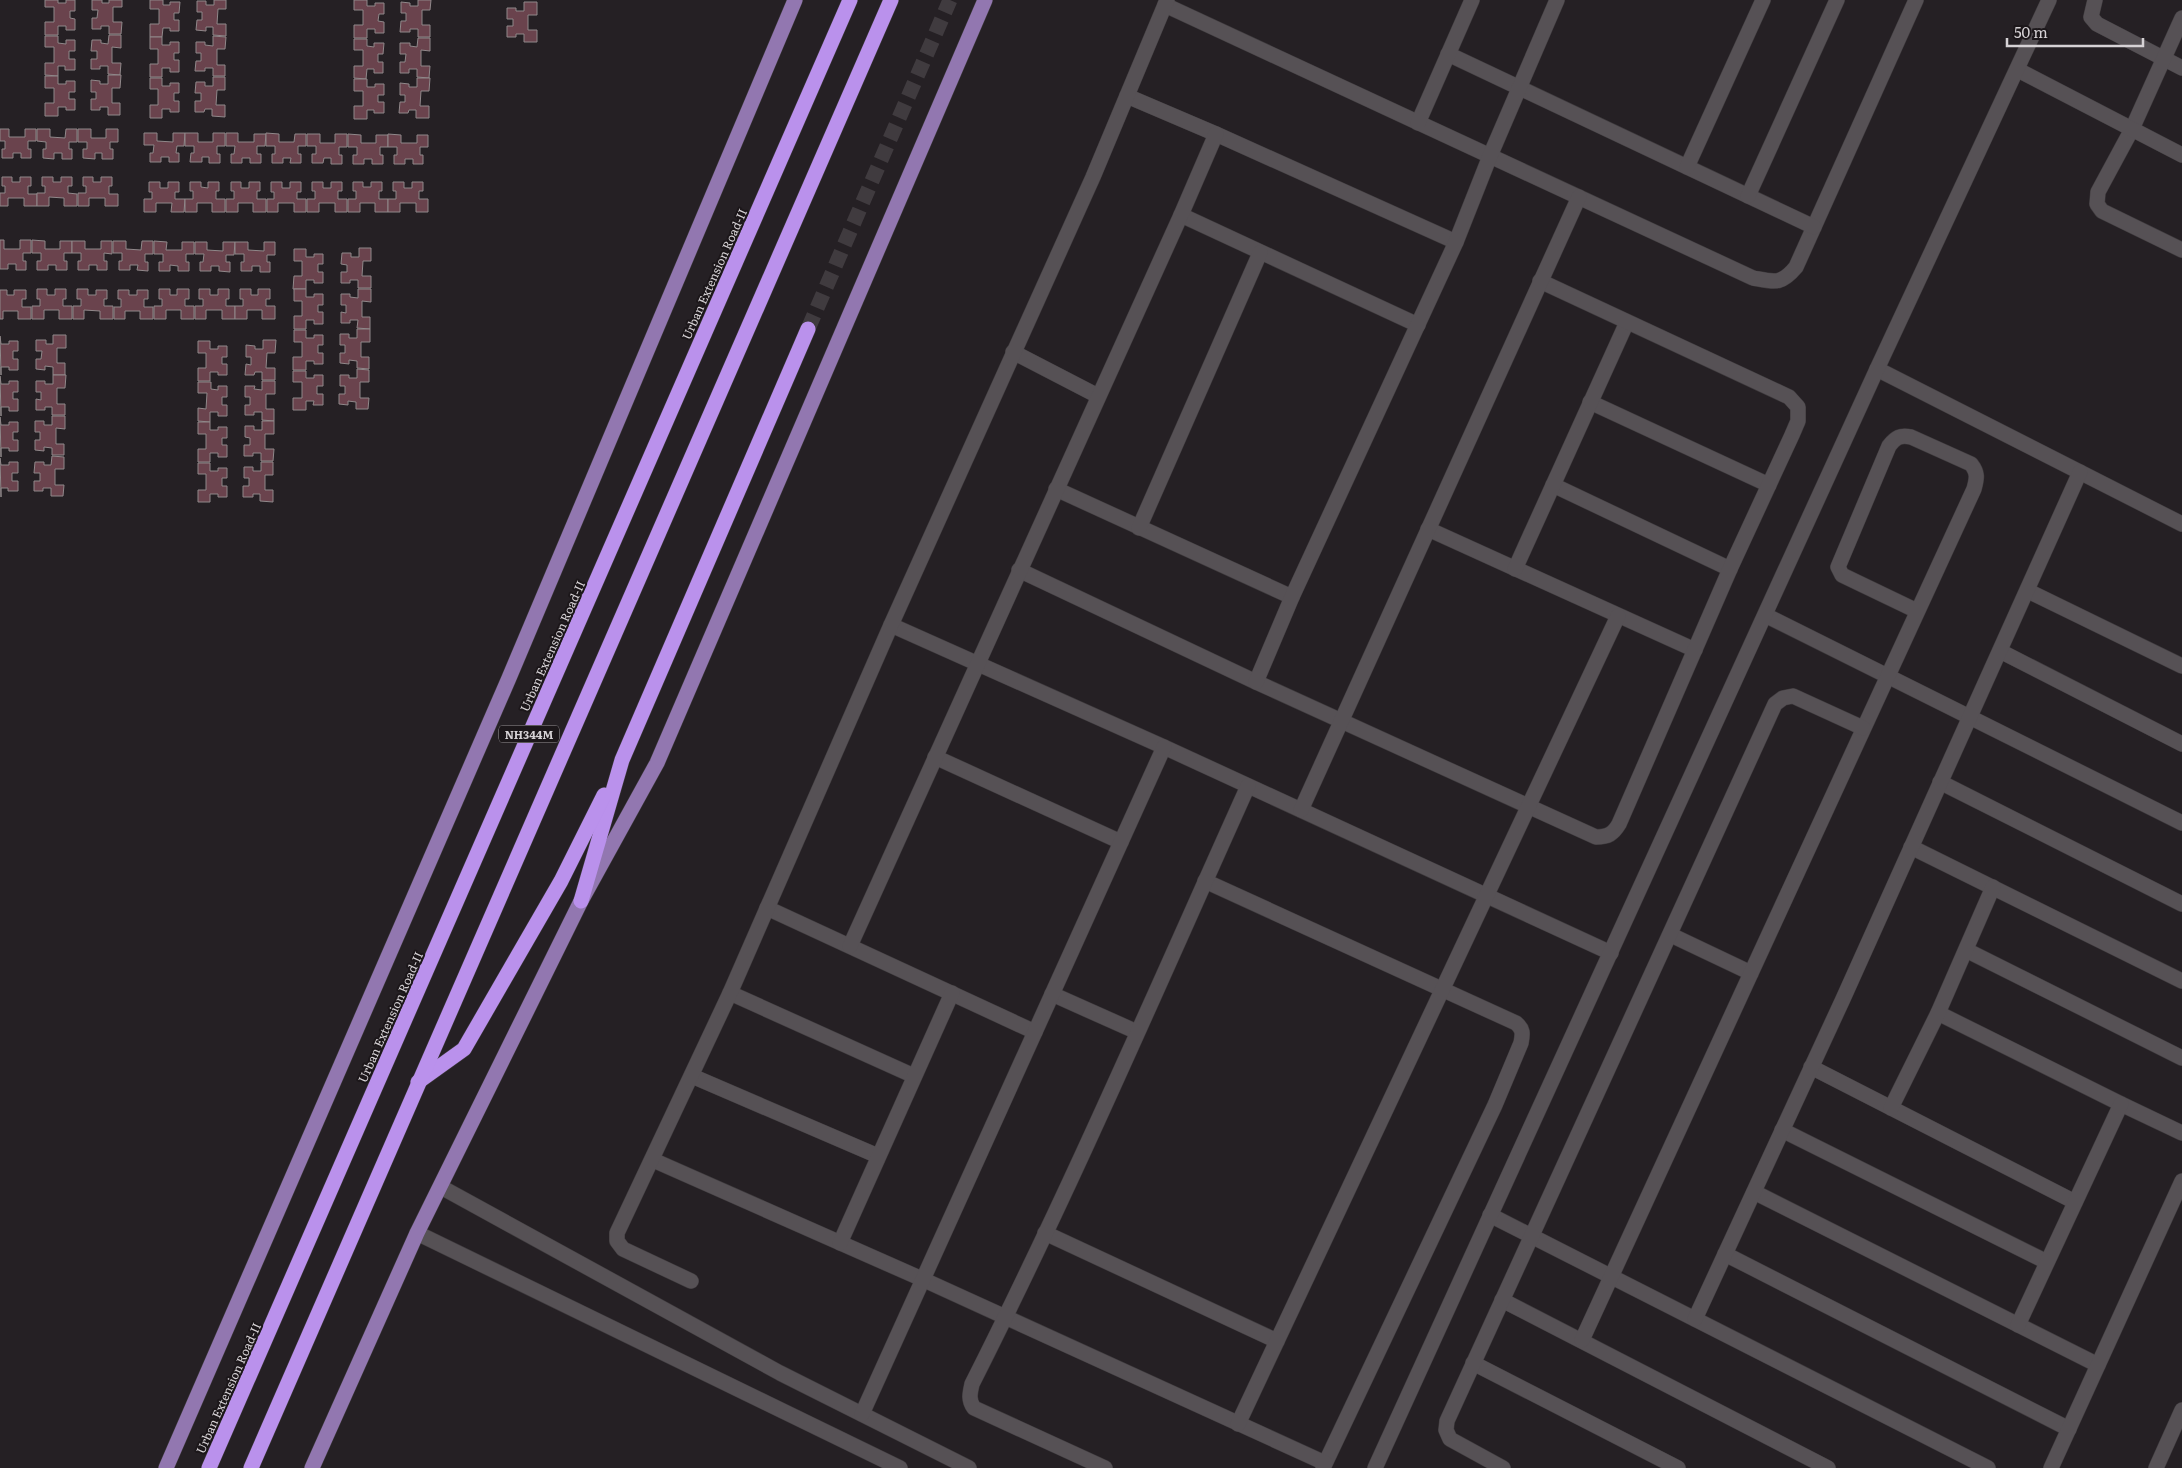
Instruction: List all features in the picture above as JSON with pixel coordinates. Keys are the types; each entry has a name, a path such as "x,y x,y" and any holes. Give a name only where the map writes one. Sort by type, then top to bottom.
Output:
{"highway":[{"name":"Urban Extension Road-II","path":"209,1468 850,0"},
{"name":"NH344M","path":"251,1468 892,0"},
{"path":"418,1082 464,1049 561,881 622,760 808,328"},
{"path":"581,901 622,760"}],"main road":[{"path":"166,1468 501,696 795,0"},
{"path":"312,1468 417,1233 581,901 657,763 985,0"}],"street":[{"path":"1418,123 1472,0"},
{"path":"1256,682 1292,597 1456,242 1490,156 1557,0"},
{"path":"1687,167 1763,0"},
{"path":"1748,196 1837,0"},
{"path":"691,1281 623,1249 617,1241 617,1233 730,993 891,625 1093,177 1166,3 1418,123 1753,278 1774,282 1786,278 1796,267 1916,0"},
{"path":"1375,1468 1877,369 2049,0"},
{"path":"2095,0 2091,17 2097,24 2182,68"},
{"path":"2182,18 2132,129 2098,192 2097,204 2102,211 2182,250"},
{"path":"1448,54 1814,227"},
{"path":"2018,70 2182,155"},
{"path":"1127,96 1456,242"},
{"path":"850,946 1216,134"},
{"path":"1301,810 1578,197"},
{"path":"1181,215 1418,325"},
{"path":"1139,528 1260,253"},
{"path":"1019,570 1256,682 1596,836 1606,836 1614,832 1730,569 1798,421 1798,407 1789,397 1540,281"},
{"path":"1515,569 1627,322"},
{"path":"1013,352 1098,396"},
{"path":"1877,369 2182,524"},
{"path":"1590,402 1769,485"},
{"path":"1582,1340 1974,489 1977,477 1976,471 1971,464 1911,437 1900,436 1894,439 1889,446 1838,567 1842,575 1917,612"},
{"path":"1695,1319 1970,718 2080,472"},
{"path":"1553,485 1730,569"},
{"path":"1056,489 1292,597"},
{"path":"1428,529 1695,650"},
{"path":"2028,590 2182,666"},
{"path":"1765,615 2182,823"},
{"path":"1238,1424 1618,616"},
{"path":"891,625 1164,747 1611,953"},
{"path":"2000,651 2182,744"},
{"path":"1502,1468 1459,1446 1450,1439 1446,1430 1448,1421 1775,704 1783,698 1793,696 1863,728"},
{"path":"862,1414 1164,747"},
{"path":"935,757 1121,842"},
{"path":"1940,782 2182,904"},
{"path":"1105,1468 974,1408 970,1402 972,1384 1006,1318 1248,786"},
{"path":"1911,847 2182,981"},
{"path":"653,1160 922,1279 1238,1424 1324,1466 1495,1105 1523,1034 1521,1027 1516,1022 1205,881"},
{"path":"1891,1108 1938,1013 1993,886"},
{"path":"767,908 1035,1032"},
{"path":"1671,935 1751,973"},
{"path":"1966,950 2182,1058"},
{"path":"730,993 914,1076"},
{"path":"840,1243 952,994"},
{"path":"1052,994 1137,1032"},
{"path":"1938,1013 2182,1133"},
{"path":"1811,1067 2075,1202"},
{"path":"692,1076 878,1156"},
{"path":"2018,1325 2121,1104"},
{"path":"1782,1130 2047,1262"},
{"path":"2051,1468 2182,1181"},
{"path":"441,1187 780,1373 969,1468"},
{"path":"1754,1192 2098,1365"},
{"path":"1490,1215 1988,1468"},
{"path":"417,1233 900,1468"},
{"path":"1045,1233 1277,1341"},
{"path":"1725,1254 2069,1429"},
{"path":"1502,1300 1828,1468"},
{"path":"1473,1363 1678,1468"},
{"path":"2156,1468 2182,1410"}],"building":[{"path":"45,0 58,0 58,3 66,3 66,0 75,0 75,11 70,11 70,18 75,19 75,30 66,30 66,26 58,26 58,35 45,35 45,22 54,22 54,7 45,7"},
{"path":"92,0 102,0 102,3 109,3 109,0 122,0 122,7 113,7 113,22 122,22 121,34 109,34 109,26 101,26 101,29 92,29 92,18 97,18 98,10 92,10"},
{"path":"150,0 163,0 163,5 170,5 170,2 180,2 179,13 174,13 174,20 179,20 179,31 170,31 170,28 163,28 162,37 150,37 150,24 159,24 159,9 150,9"},
{"path":"214,0 226,0 226,9 218,9 217,24 226,24 226,36 213,35 213,27 206,27 206,31 196,30 197,20 202,20 202,12 197,12 197,1 206,1 206,5 214,5"},
{"path":"354,0 367,0 367,6 375,6 375,3 384,3 384,14 379,14 378,21 384,22 384,33 375,33 375,29 367,29 367,38 354,38 354,25 363,25 363,10 354,10"},
{"path":"418,0 431,0 430,10 422,10 422,25 430,25 430,37 418,37 418,29 410,29 410,32 400,32 401,21 406,21 406,13 401,13 401,2 410,3 410,6 418,6"},
{"path":"524,2 537,2 537,15 528,15 528,30 537,30 537,42 524,42 524,34 516,34 516,37 507,37 507,26 513,26 513,19 507,19 507,8 516,8 516,11 524,11"},
{"path":"109,35 121,35 121,48 112,47 112,63 121,63 120,75 108,74 108,66 100,66 100,69 91,69 91,59 97,59 97,51 91,51 92,40 101,40 101,43 108,44"},
{"path":"45,36 58,36 58,43 66,44 66,40 75,40 75,51 69,51 69,59 75,59 75,70 65,70 65,66 58,66 58,76 45,75 45,63 54,63 54,47 45,47"},
{"path":"213,36 226,37 225,49 217,49 217,65 225,65 225,76 213,76 213,68 205,68 205,71 195,71 196,61 201,61 201,53 196,53 196,42 205,42 205,45 213,46"},
{"path":"150,37 162,37 162,45 170,45 170,42 179,42 179,53 174,53 174,60 179,60 179,72 170,72 170,68 162,68 162,77 150,77 150,64 158,64 158,49 150,49"},
{"path":"418,38 430,38 430,51 421,50 421,66 430,66 429,78 417,77 417,69 409,69 409,73 400,73 400,62 405,62 406,54 400,54 400,43 410,43 410,46 417,47"},
{"path":"354,39 367,39 367,46 374,47 374,43 384,43 383,54 378,54 378,62 383,62 383,73 374,73 374,69 367,69 366,79 354,78 354,66 363,66 363,50 354,50"},
{"path":"108,75 121,75 120,88 112,88 112,103 120,103 120,115 108,115 108,107 100,107 100,110 91,110 91,99 96,99 96,92 91,92 91,80 100,81 100,84 108,84"},
{"path":"45,76 58,76 58,84 66,84 66,81 75,81 75,92 69,92 69,99 75,99 75,110 66,110 66,107 58,107 58,116 45,116 45,103 54,103 54,88 45,88"},
{"path":"213,77 225,77 225,90 217,90 216,105 225,105 225,117 212,116 212,109 205,109 204,112 195,112 195,101 201,101 201,93 195,93 196,82 205,82 205,86 213,86"},
{"path":"150,78 162,78 162,86 170,86 170,83 179,83 179,93 174,93 174,101 179,101 179,112 170,112 170,109 162,109 162,118 150,118 150,105 158,105 158,89 150,89"},
{"path":"417,78 430,78 429,91 421,91 420,106 429,106 429,118 416,118 416,110 409,110 408,113 399,113 400,102 405,102 405,95 400,95 400,83 409,84 409,87 417,87"},
{"path":"354,79 367,79 367,87 375,87 375,84 384,84 384,95 378,95 378,102 384,102 384,113 374,113 374,110 367,110 367,119 354,119 354,106 363,106 363,91 354,91"},
{"path":"0,129 9,129 9,137 25,137 25,129 36,129 36,141 28,141 28,149 31,149 31,158 21,158 21,153 13,153 13,158 2,158 2,149 5,149 5,141 0,141"},
{"path":"37,129 50,129 50,137 65,138 66,129 77,129 77,142 69,142 69,149 72,149 72,159 62,159 62,153 54,153 54,159 43,158 43,149 46,149 46,142 37,141"},
{"path":"78,129 91,129 91,138 106,138 106,129 118,129 118,142 110,142 110,149 113,149 113,159 102,159 102,153 95,153 95,159 83,158 83,149 87,149 87,142 78,142"},
{"path":"144,133 157,133 157,141 173,142 173,133 185,133 184,146 177,146 176,153 179,153 179,162 169,162 169,157 161,157 161,162 150,162 150,153 153,153 154,145 144,145"},
{"path":"185,133 198,133 198,142 213,142 213,133 225,133 225,146 217,146 217,154 220,154 220,163 209,163 209,157 202,157 202,162 190,162 191,153 194,153 194,146 185,146"},
{"path":"226,133 238,133 238,142 254,142 254,134 266,134 265,146 257,146 257,154 261,154 261,163 250,163 250,158 242,158 242,163 231,163 231,154 234,154 235,146 226,146"},
{"path":"266,133 279,134 279,142 294,142 295,134 306,134 306,146 298,146 298,154 301,154 301,163 290,163 291,158 283,158 283,163 272,163 272,154 275,154 275,146 266,146"},
{"path":"307,134 320,134 320,143 335,143 335,134 347,134 347,147 339,147 339,155 342,155 342,164 331,164 331,158 324,158 323,163 312,163 312,154 316,154 316,146 307,146"},
{"path":"348,134 361,135 361,143 376,143 376,135 388,135 388,147 380,147 380,155 383,155 383,164 372,164 372,159 364,159 364,164 353,164 353,155 357,155 357,147 348,147"},
{"path":"388,134 401,135 401,143 417,143 417,135 428,135 428,147 420,147 420,155 423,155 423,164 413,164 413,159 405,159 405,164 394,164 394,155 397,155 397,147 388,147"},
{"path":"2,177 12,177 12,182 20,182 20,177 31,177 31,186 28,186 28,194 37,194 37,206 24,206 24,198 8,198 8,206 0,206 0,193 5,193 5,186 2,186"},
{"path":"42,177 53,177 53,182 61,182 61,177 72,177 72,186 68,186 68,193 77,194 77,206 64,206 64,198 49,197 49,206 37,206 37,193 45,193 45,186 42,186"},
{"path":"83,177 93,177 93,182 101,182 101,177 112,177 112,186 109,186 109,194 118,194 118,206 105,206 105,198 89,198 89,206 78,206 78,193 86,193 86,186 83,186"},
{"path":"149,182 160,182 160,188 168,188 168,182 179,182 179,192 175,192 175,199 185,199 184,212 171,212 172,203 156,203 156,212 144,212 144,199 152,199 152,192 149,192"},
{"path":"190,182 201,182 201,187 208,188 208,182 219,182 219,191 216,191 216,199 225,199 225,212 212,212 212,203 197,203 197,212 185,212 185,199 193,199 193,191 190,191"},
{"path":"231,182 241,182 241,188 249,188 249,182 260,182 260,191 257,191 257,199 266,199 266,212 253,212 253,203 238,203 238,212 226,212 226,199 234,199 234,191 231,191"},
{"path":"271,182 282,182 282,188 290,188 290,182 301,182 301,192 297,192 297,199 306,199 306,212 294,212 294,203 278,203 278,212 267,212 267,199 274,199 274,192 271,192"},
{"path":"312,182 323,182 323,188 331,188 331,182 342,182 342,191 338,191 338,199 347,199 347,212 335,212 335,203 319,203 319,212 307,212 307,199 315,199 315,191 312,191"},
{"path":"353,182 363,182 363,187 371,187 371,182 382,182 382,191 379,191 379,199 388,199 388,212 375,212 375,203 360,203 360,212 348,212 348,199 356,199 356,191 353,191"},
{"path":"393,182 404,182 404,188 412,188 412,182 423,182 423,191 419,191 419,199 428,199 428,212 416,212 416,203 400,203 400,212 388,212 388,199 396,199 396,191 393,191"},
{"path":"0,240 4,240 4,249 20,249 20,240 31,240 31,253 23,253 23,261 26,261 26,270 16,270 16,264 8,264 8,269 0,269"},
{"path":"32,240 45,241 45,249 60,249 60,241 72,241 72,253 64,253 64,261 67,261 67,270 56,270 56,265 48,265 48,270 37,270 37,261 41,261 41,253 32,253"},
{"path":"72,241 85,241 85,249 101,249 101,241 112,241 112,254 104,253 104,261 107,261 107,270 97,270 97,265 89,265 89,270 78,270 78,261 81,261 81,253 72,253"},
{"path":"113,241 126,241 126,249 141,250 142,241 153,241 153,254 145,254 145,262 148,262 148,271 137,270 138,265 130,265 130,270 119,270 119,261 122,261 122,253 113,253"},
{"path":"154,241 167,242 166,250 182,250 182,242 194,242 194,254 186,254 186,262 189,262 189,271 178,271 178,266 170,265 170,271 159,271 159,262 163,262 163,254 154,254"},
{"path":"195,242 207,242 207,250 223,251 223,242 235,242 234,255 226,255 226,262 230,262 230,272 219,271 219,266 211,266 211,271 200,271 200,262 203,262 204,254 195,254"},
{"path":"235,242 248,242 248,250 264,251 264,242 275,242 275,255 267,255 267,262 270,262 270,272 260,272 260,266 252,266 252,271 241,271 241,262 244,262 244,254 235,254"},
{"path":"359,248 371,248 371,261 363,261 362,276 371,276 371,288 358,288 358,280 350,280 350,283 341,283 341,272 347,272 347,265 341,264 342,253 351,253 351,257 359,257"},
{"path":"294,249 306,249 306,257 314,257 314,254 323,254 323,264 318,264 318,272 323,272 323,283 314,283 314,280 306,280 306,289 293,289 294,276 302,276 302,261 294,261"},
{"path":"37,289 47,289 47,295 55,295 55,289 66,289 66,299 63,299 63,306 72,306 72,319 59,319 59,310 44,310 44,319 32,319 32,306 40,306 40,299 37,299"},
{"path":"77,289 88,289 88,295 96,295 96,290 107,290 107,299 104,299 104,306 113,306 113,319 100,319 100,311 84,310 84,319 73,319 73,306 81,306 81,299 77,299"},
{"path":"159,289 170,289 170,295 177,295 177,289 189,289 189,299 185,299 185,306 194,306 194,319 181,319 181,310 166,310 166,319 154,319 154,306 162,306 162,299 159,299"},
{"path":"199,289 210,289 210,295 218,295 218,289 229,289 229,299 226,299 226,306 235,306 235,319 222,319 222,310 206,310 206,319 195,319 195,306 203,306 203,299 199,299"},
{"path":"240,289 251,289 251,295 258,295 258,289 270,289 270,299 266,299 266,306 275,306 275,319 262,319 262,310 247,310 247,319 235,319 235,306 243,306 243,299 240,299"},
{"path":"294,289 306,289 306,297 314,297 314,294 323,294 323,305 318,305 318,312 323,312 323,324 314,324 314,320 306,320 306,329 294,329 294,316 302,316 302,301 294,301"},
{"path":"358,289 371,289 371,302 362,301 362,317 370,317 370,329 357,328 358,320 350,320 350,323 341,323 341,312 346,313 346,305 341,305 341,294 350,294 350,297 358,298"},
{"path":"0,290 7,290 7,295 14,295 14,290 26,290 26,299 22,299 22,307 31,307 31,319 18,319 18,311 3,311 3,319 0,319"},
{"path":"118,290 129,290 129,295 137,295 137,290 148,290 148,299 144,299 144,307 153,307 153,319 140,319 140,311 125,311 125,319 114,319 114,307 121,307 121,299 118,299"},
{"path":"357,329 370,329 370,342 361,342 361,357 369,357 369,369 357,368 357,361 349,360 349,364 340,363 340,353 345,353 345,345 340,345 340,334 349,334 349,338 357,338"},
{"path":"294,330 306,330 306,338 314,338 314,335 323,335 323,345 318,345 318,353 323,353 323,364 314,364 314,361 306,361 306,370 293,370 293,357 302,357 302,342 294,342"},
{"path":"53,335 66,335 66,348 57,348 57,363 65,363 65,375 53,375 53,367 45,366 45,370 36,369 36,359 41,359 42,351 36,351 36,340 46,340 46,344 53,344"},
{"path":"0,336 1,344 9,344 9,341 18,341 18,351 13,351 13,359 18,359 18,370 9,370 9,367 1,367 1,375"},
{"path":"263,340 276,340 275,353 267,353 266,368 275,368 275,380 262,380 262,372 255,372 254,375 245,375 246,364 251,365 251,357 246,357 246,345 255,346 255,349 263,349"},
{"path":"198,341 210,341 210,349 218,349 218,346 227,346 227,357 222,357 222,364 227,364 227,375 218,375 218,372 210,372 210,381 198,381 198,368 206,368 206,353 198,353"},
{"path":"357,369 369,370 369,382 360,382 360,398 369,398 368,409 356,409 356,402 348,401 348,405 339,404 339,394 345,394 345,386 340,386 340,375 349,375 349,378 357,378"},
{"path":"293,371 306,371 306,378 314,378 314,375 323,375 323,386 317,386 317,394 323,394 323,405 313,405 314,401 306,401 306,410 293,410 293,398 302,398 302,382 293,382"},
{"path":"53,375 66,375 65,388 57,388 57,404 65,404 65,415 52,415 52,407 45,407 45,410 36,410 36,399 41,400 41,392 36,392 36,381 45,381 45,384 53,384"},
{"path":"0,376 1,384 9,384 9,381 18,381 18,392 13,392 13,399 18,399 18,411 9,411 9,407 1,407 1,416"},
{"path":"262,381 275,381 275,394 266,394 266,409 274,409 274,421 262,420 262,412 254,412 254,415 245,415 245,405 250,405 250,397 245,397 245,386 255,386 254,389 262,390"},
{"path":"198,382 211,382 211,389 218,390 218,386 227,386 227,397 222,397 222,405 227,405 227,416 218,416 218,412 210,412 210,422 198,421 198,408 206,409 207,393 198,393"},
{"path":"52,416 65,416 65,429 56,428 56,444 64,444 64,455 52,455 52,448 44,447 44,451 35,450 35,440 40,440 40,432 35,432 35,421 44,421 44,425 52,425"},
{"path":"0,417 1,425 9,425 9,422 18,422 18,432 13,432 13,440 18,440 18,451 9,451 9,448 1,448 1,457"},
{"path":"262,421 274,421 274,434 265,434 265,449 274,449 273,461 261,461 261,453 253,453 253,456 244,456 244,445 250,445 250,438 245,437 245,426 254,426 254,430 262,430"},
{"path":"198,422 210,422 210,430 218,430 218,427 227,427 227,438 222,438 222,445 227,445 227,457 218,457 218,453 210,453 210,462 198,462 198,449 206,449 206,434 198,434"},
{"path":"52,456 64,457 64,469 55,469 55,485 64,485 63,496 51,496 51,488 43,488 43,491 34,491 34,481 40,481 40,473 34,473 35,462 44,462 44,465 51,465"},
{"path":"0,458 1,465 9,465 9,462 18,462 18,473 12,473 12,481 18,481 18,491 8,491 8,488 1,488 1,497"},
{"path":"261,462 273,462 273,475 265,475 265,490 273,490 273,502 260,501 260,494 253,494 253,497 243,497 243,486 249,486 249,478 244,478 244,467 253,467 253,471 261,471"},
{"path":"198,463 210,463 210,471 218,471 218,468 227,468 227,478 222,478 222,486 227,486 227,497 218,497 218,494 210,494 210,502 198,502 198,490 206,490 206,474 198,474"}],"tunnel":[{"path":"808,329 950,0"}]}
